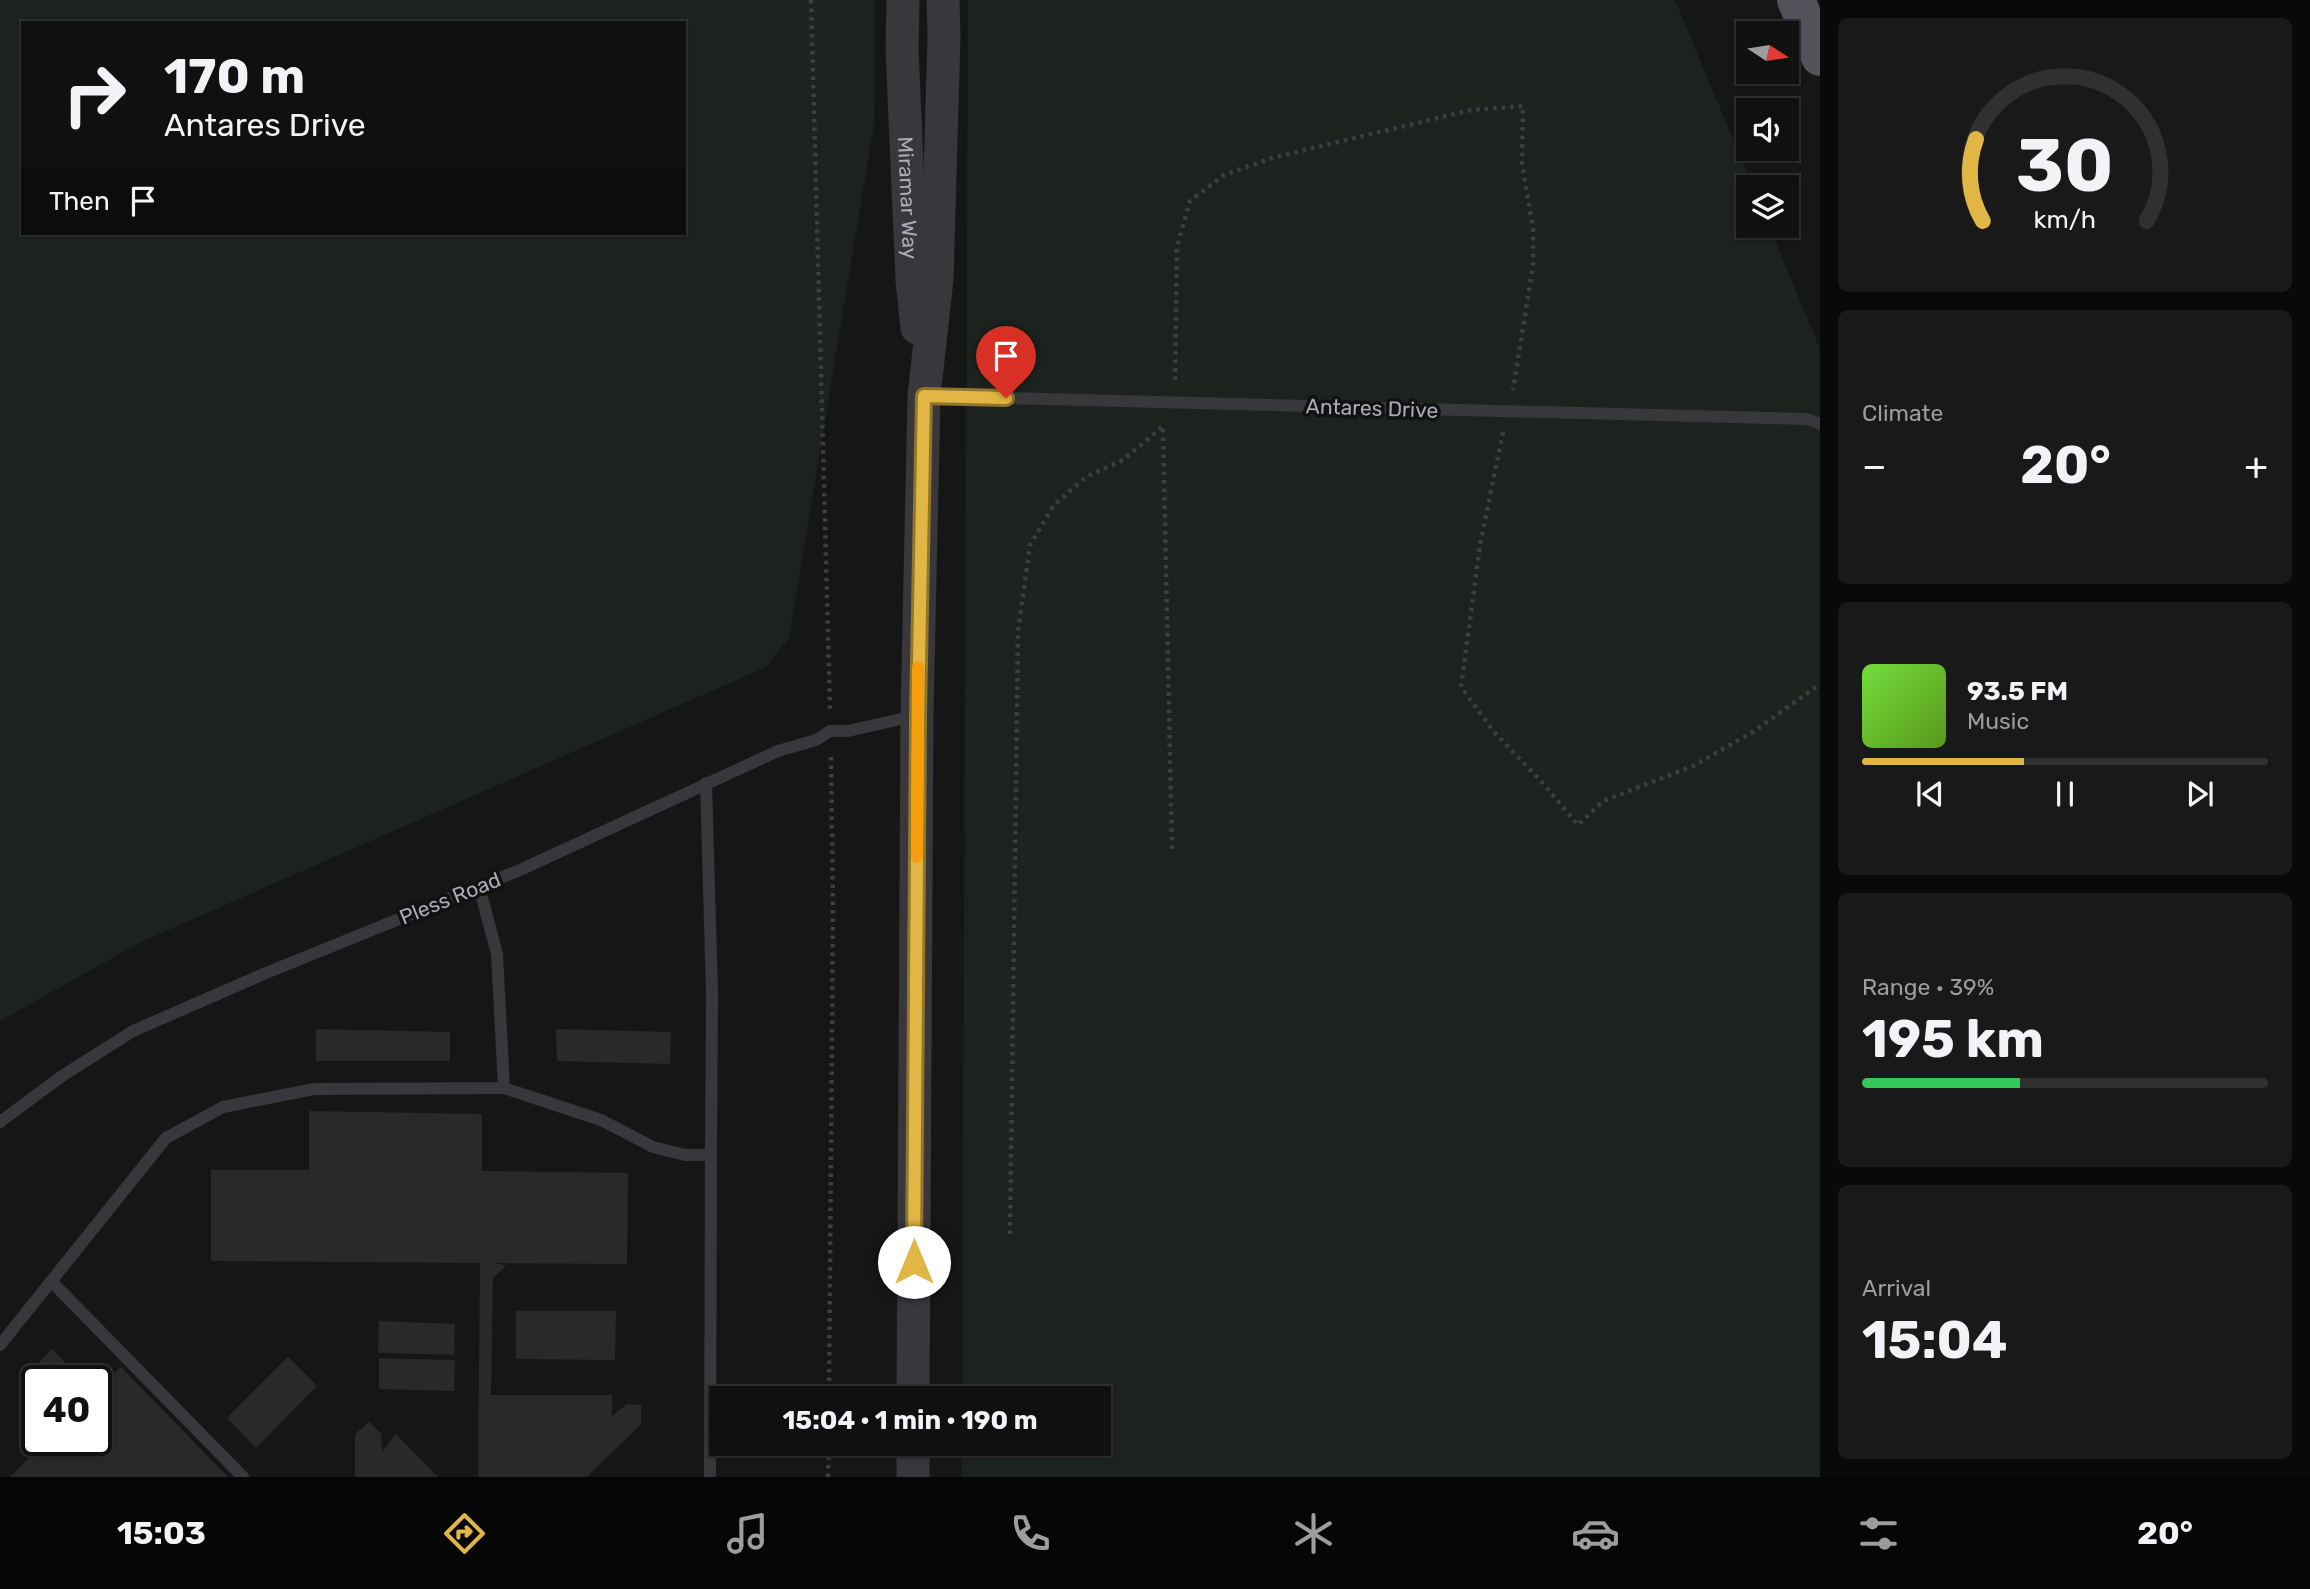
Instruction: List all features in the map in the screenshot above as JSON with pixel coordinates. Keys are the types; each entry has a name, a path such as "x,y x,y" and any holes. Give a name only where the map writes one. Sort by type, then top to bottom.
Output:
{"main road":[{"path":"1796,0 1820,57"}],"street":[{"name":"Miramar Way","path":"903,0 902,49 912,280 924,396"},
{"name":"Miramar Way","path":"913,1386 918,716 924,396 937,279 943,0"},
{"path":"913,1456 913,1477"}],"lane":[{"name":"Antares Drive","path":"924,396 1807,419 1820,424"},
{"name":"Pless Road","path":"0,1122 62,1076 133,1031 266,973 520,870 778,751 816,740 830,731 848,731 918,716"},
{"path":"706,783 712,993 710,1477"},
{"path":"479,886 497,954 504,1088"},
{"path":"0,1345 166,1138 223,1107 314,1088 504,1088 601,1120 653,1147 685,1155 711,1155"},
{"path":"51,1281 243,1477"}],"path":[{"path":"811,0 833,905 829,1386"},
{"path":"1172,849 1163,428 1175,382 1177,247 1190,201 1224,175 1272,158 1471,110 1523,106 1522,163 1533,229 1533,265 1515,385 1494,466 1480,545 1461,687 1494,732 1541,780 1578,825 1603,801 1693,766 1753,732 1820,684"},
{"path":"1010,1234 1018,631 1030,545 1054,505 1086,477 1123,460 1163,428"},
{"path":"828,1477 829,1456"}],"shaded area":[{"path":"0,0 875,0 874,124 789,638 766,667 141,942 0,1021"},
{"path":"968,0 1675,0 1736,146 1736,161 1742,161 1748,175 1736,175 1736,238 1774,238 1820,349 1820,1477 961,1477 962,1456 1111,1456 1111,1386 962,1386"}],"building":[{"path":"316,1029 450,1032 450,1061 316,1061"},
{"path":"556,1029 671,1032 670,1064 557,1061"},
{"path":"309,1111 482,1114 482,1171 628,1173 627,1264 491,1263 506,1265 493,1278 491,1395 612,1395 612,1416 627,1404 641,1405 641,1424 587,1477 478,1477 480,1263 211,1261 211,1170 309,1170"},
{"path":"516,1311 616,1311 615,1360 516,1359"},
{"path":"379,1321 455,1324 454,1355 378,1353"},
{"path":"52,1349 68,1365 37,1365"},
{"path":"288,1357 317,1386 256,1448 227,1418"},
{"path":"379,1358 455,1360 454,1391 379,1389"},
{"path":"121,1367 228,1477 10,1477 31,1456 112,1456 112,1376"},
{"path":"369,1422 381,1433 382,1452 396,1434 438,1477 355,1477 355,1434"}],"slow traffic":[{"path":"917,857 918,667"}],"route":[{"path":"914,1262 918,716 924,396 1006,398"}]}
